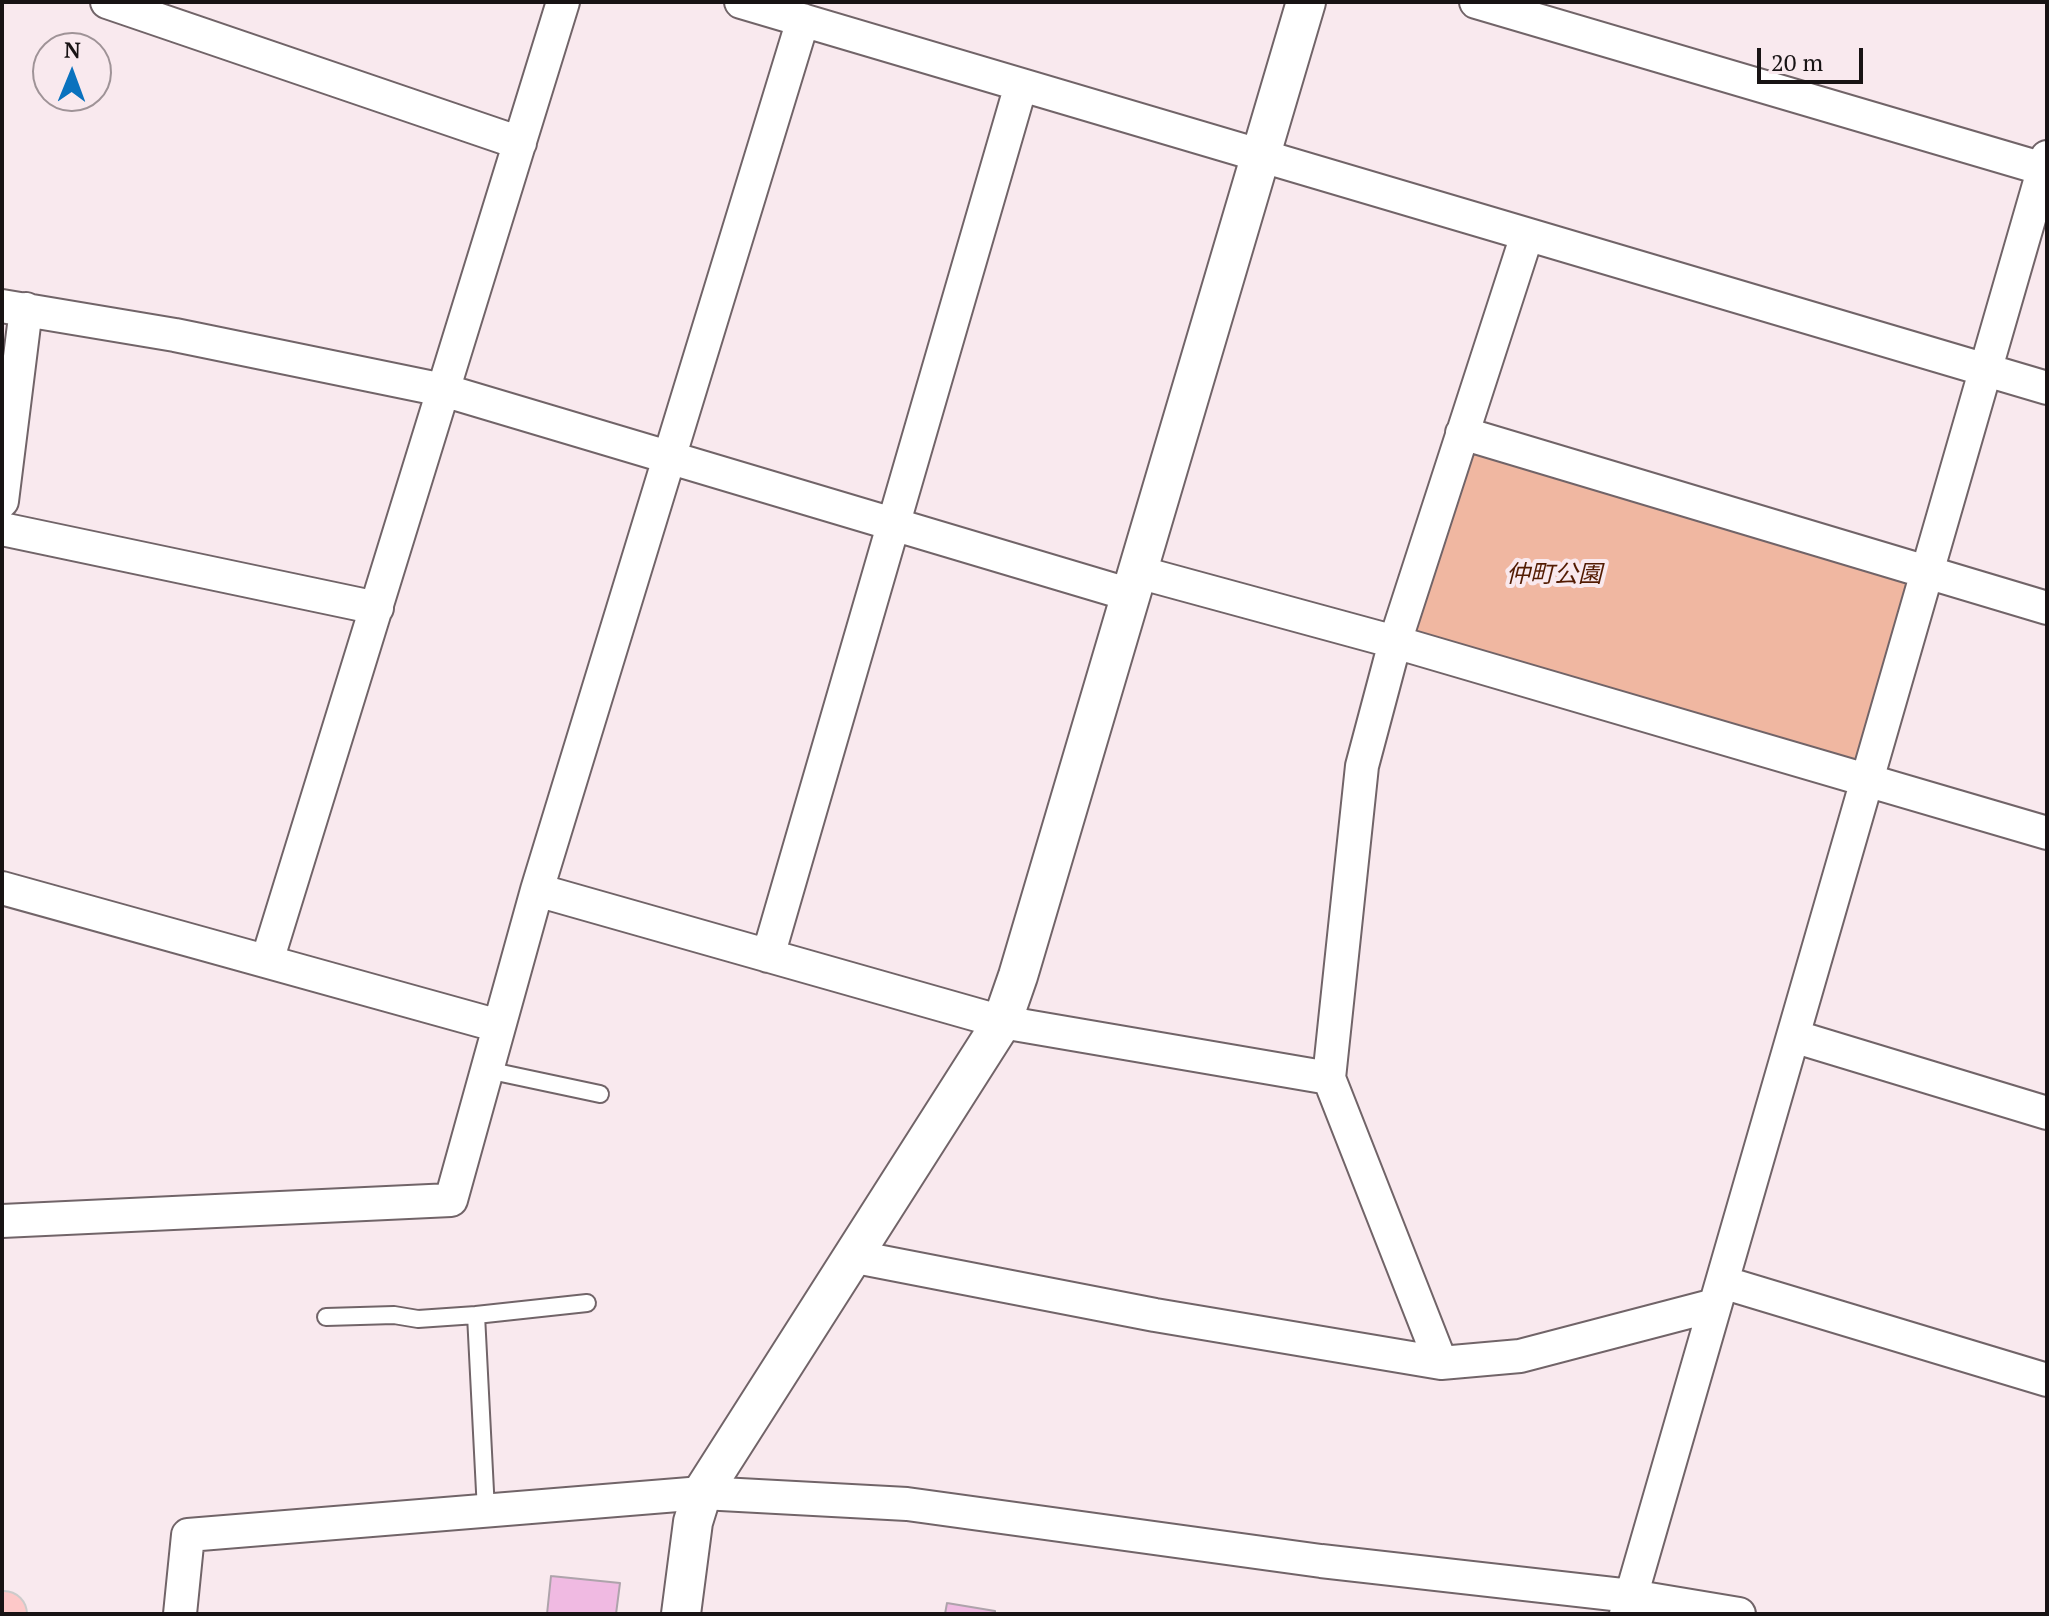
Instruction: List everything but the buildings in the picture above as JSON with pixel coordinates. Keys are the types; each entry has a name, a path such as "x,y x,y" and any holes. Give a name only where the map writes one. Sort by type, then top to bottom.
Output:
{"street":[{"path":"107,2 520,143"},
{"path":"267,961 563,2"},
{"path":"741,2 2047,388"},
{"path":"681,1614 693,1522 702,1493 1002,1022 1306,2"},
{"path":"1476,2 2046,165 1629,1605"},
{"path":"2,1221 451,1200 537,890 803,20"},
{"path":"768,956 1021,85"},
{"path":"1441,1363 1329,1078 1362,766 1395,642 1527,235"},
{"path":"2,501 14,308 175,335 443,390 894,524 1135,584 1395,642 2047,833"},
{"path":"1462,433 2047,608"},
{"path":"2,529 377,608"},
{"path":"2,888 499,1026"},
{"path":"537,890 1002,1022 1329,1078"},
{"path":"1793,1036 2047,1113"},
{"path":"851,1256 1155,1315 1441,1363 1520,1356 1719,1293 2047,1380"},
{"path":"180,1614 188,1535 702,1493 907,1504 1629,1605 1739,1614"}],"lane":[{"path":"487,1070 600,1094"},
{"path":"326,1317 394,1315 418,1319 587,1303"},
{"path":"476,1315 486,1511"}],"green space":[{"name":"仲町公園","path":"1462,433 1927,572 1866,781 1395,642"}]}
